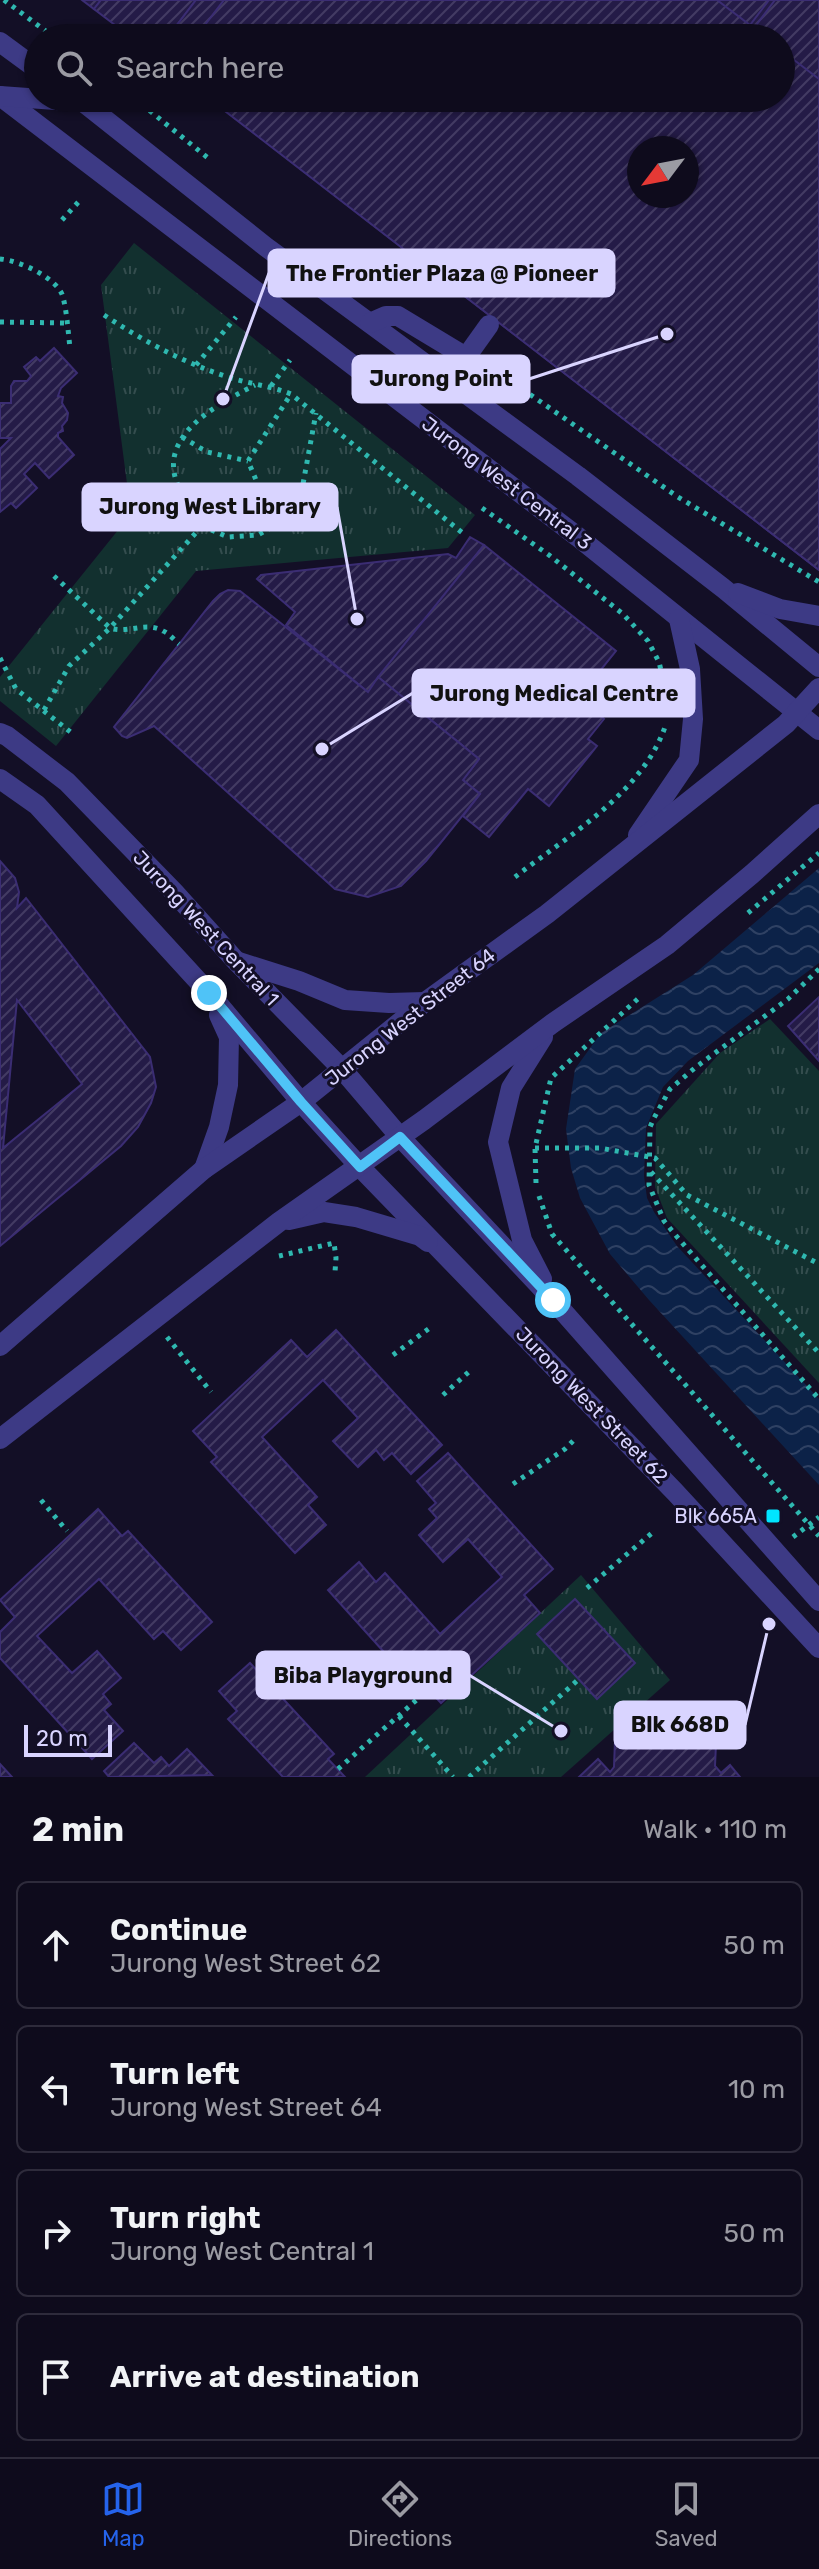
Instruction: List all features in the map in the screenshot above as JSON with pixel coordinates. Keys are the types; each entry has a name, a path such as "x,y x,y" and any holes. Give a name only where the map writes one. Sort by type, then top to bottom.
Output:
{"street":[{"path":"0,42 24,60"},
{"path":"0,96 24,97"},
{"name":"Jurong West Central 3","path":"0,96 578,537 819,730"},
{"path":"95,112 266,247 578,476 819,667"},
{"path":"370,323 386,316 398,316 467,355"},
{"path":"448,381 489,325"},
{"path":"723,588 780,609 819,616"},
{"path":"629,849 689,760 693,719 690,669 679,619"},
{"name":"Jurong West Street 64","path":"0,1346 204,1169 301,1102 425,1002 547,914 786,724 819,688"},
{"name":"Jurong West Central 1","path":"0,733 67,782 342,1069 400,1137"},
{"name":"Jurong West Central 1","path":"0,779 37,805 209,993 360,1167"},
{"path":"0,1439 279,1222 360,1167 553,1023 667,945 819,814"},
{"path":"236,961 345,1000 425,1002"},
{"path":"204,1169 219,1127 228,1085 229,1037 209,993"},
{"path":"553,1023 511,1088 498,1142 522,1240 553,1300"},
{"name":"Jurong West Street 62","path":"400,1137 553,1300 819,1601"},
{"name":"Jurong West Street 62","path":"360,1167 675,1492 819,1648"},
{"path":"279,1222 324,1212 356,1217 420,1236 447,1255"}],"path":[{"path":"4,0 36,24"},
{"path":"151,112 208,158"},
{"path":"62,220 82,198"},
{"path":"0,259 28,266 63,293 70,348"},
{"path":"337,260 385,294"},
{"path":"104,315 148,344 196,365 291,394 465,535"},
{"path":"196,365 236,317"},
{"path":"0,322 66,323"},
{"path":"467,355 678,497 819,582"},
{"path":"271,386 290,360"},
{"path":"255,385 203,415 182,437 174,461 177,481 202,526 228,537 258,535 281,522 301,495 316,413"},
{"path":"248,461 291,394"},
{"path":"182,437 207,452 248,461"},
{"path":"248,461 262,494 281,522"},
{"path":"482,508 549,555 623,614 648,641 659,662 665,686"},
{"path":"44,710 69,666 110,628 202,526"},
{"path":"54,576 110,628 119,631 147,626 163,631 179,644"},
{"path":"0,658 16,689 73,734"},
{"path":"515,877 623,792 659,744 668,718"},
{"path":"743,917 819,853"},
{"path":"819,969 788,999 670,1089 650,1127 648,1156 649,1185 664,1221 819,1399"},
{"path":"643,995 551,1078 535,1148 536,1186 552,1234 819,1536"},
{"path":"535,1148 600,1148 648,1156 658,1161 687,1195 819,1264"},
{"path":"650,1171 819,1353"},
{"path":"334,1243 335,1272"},
{"path":"393,1355 431,1327"},
{"path":"166,1335 211,1392"},
{"path":"443,1395 472,1369"},
{"path":"513,1484 574,1440"},
{"path":"41,1500 67,1531"},
{"path":"784,1527 795,1538 819,1517"},
{"path":"587,1588 652,1533"},
{"path":"469,1777 579,1679"},
{"path":"338,1769 429,1689"},
{"path":"399,1716 453,1777"}],"green space":[{"path":"134,243 475,515 448,548 196,571 56,746 0,701 0,677 131,514 101,285"},
{"path":"770,1019 819,1071 819,1383 667,1218 655,1187 656,1124 720,1053"},
{"path":"581,1575 670,1680 561,1777 365,1777"}],"water":[{"path":"819,868 819,963 688,1061 663,1087 646,1128 644,1176 647,1198 677,1246 819,1399 819,1485 610,1254 580,1198 571,1168 566,1129 575,1069 601,1033 693,975"}],"building":[{"path":"82,0 101,0 94,9"},
{"path":"101,0 196,0 178,24 114,24 94,9"},
{"path":"196,0 819,0 819,570 227,112 795,112 795,24 178,24"},
{"path":"224,0 819,0 819,570 226,112 795,112 795,24 206,24"},
{"path":"717,0 769,0 749,24"},
{"path":"775,0 819,0 819,79 795,61 795,24 757,24"},
{"path":"54,348 77,373 61,388 58,396 63,397 62,403 68,413 58,437 74,455 49,478 35,463 24,474 37,488 16,508 11,503 0,512 0,449 11,438 0,438 0,403 11,403 14,381 27,381 31,376 24,367 36,357 40,361"},
{"path":"470,537 484,545 368,692 286,625 295,612 257,579 261,575 448,554 456,558"},
{"path":"484,545 616,651 591,682 606,694 593,710 604,719 588,739 597,746 549,806 528,789 489,837 463,816 480,794 463,780 479,759 378,677"},
{"path":"228,590 240,591 368,692 378,677 479,759 463,780 480,794 426,861 401,886 368,897 335,889 154,726 127,738 114,727 213,601"},
{"path":"0,861 15,878 19,892 17,908 26,898 150,1057 156,1087 138,1127 121,1146 0,1246","holes":["17,1000 82,1084 3,1148"]},
{"path":"819,997 819,1061 788,1026"},
{"path":"336,1330 442,1445 411,1474 392,1453 384,1460 376,1450 358,1467 333,1441 358,1418 323,1380 262,1437 317,1497 308,1505 326,1525 295,1553 211,1462 217,1457 193,1431 291,1340 307,1357"},
{"path":"448,1453 553,1569 524,1595 540,1613 441,1703 417,1677 411,1682 328,1590 359,1562 376,1582 385,1573 440,1634 502,1577 468,1539 443,1562 419,1535 437,1518 429,1509 436,1503 417,1481"},
{"path":"98,1509 122,1536 128,1531 212,1622 181,1650 163,1631 154,1639 99,1579 37,1636 72,1673 97,1651 121,1678 103,1694 111,1704 104,1710 123,1731 92,1759 0,1658 0,1632 15,1617 0,1600"},
{"path":"575,1599 635,1663 597,1699 537,1634"},
{"path":"250,1663 334,1754 328,1759 345,1777 283,1777 228,1719 237,1711 219,1691"},
{"path":"624,1722 657,1723 656,1742 675,1743 675,1725 707,1727 706,1744 716,1744 715,1766 721,1773 730,1765 740,1777 579,1777 598,1759 610,1772 614,1767 615,1740 623,1740"},
{"path":"134,1743 154,1763 161,1757 169,1766 187,1749 212,1775 109,1777 104,1771"},
{"path":"0,1764 12,1777 0,1777"}],"place":[{"name":"Jurong Point","path":"667,334"},
{"name":"The Frontier Plaza @ Pioneer","path":"223,399"},
{"name":"Jurong West Library","path":"357,619"},
{"name":"Jurong Medical Centre","path":"322,749"},
{"name":"Blk 665A","path":"773,1516"},
{"name":"Blk 668D","path":"769,1624"},
{"name":"Biba Playground","path":"561,1731"}],"route":[{"path":"209,993 360,1167 400,1137 553,1300"}]}
